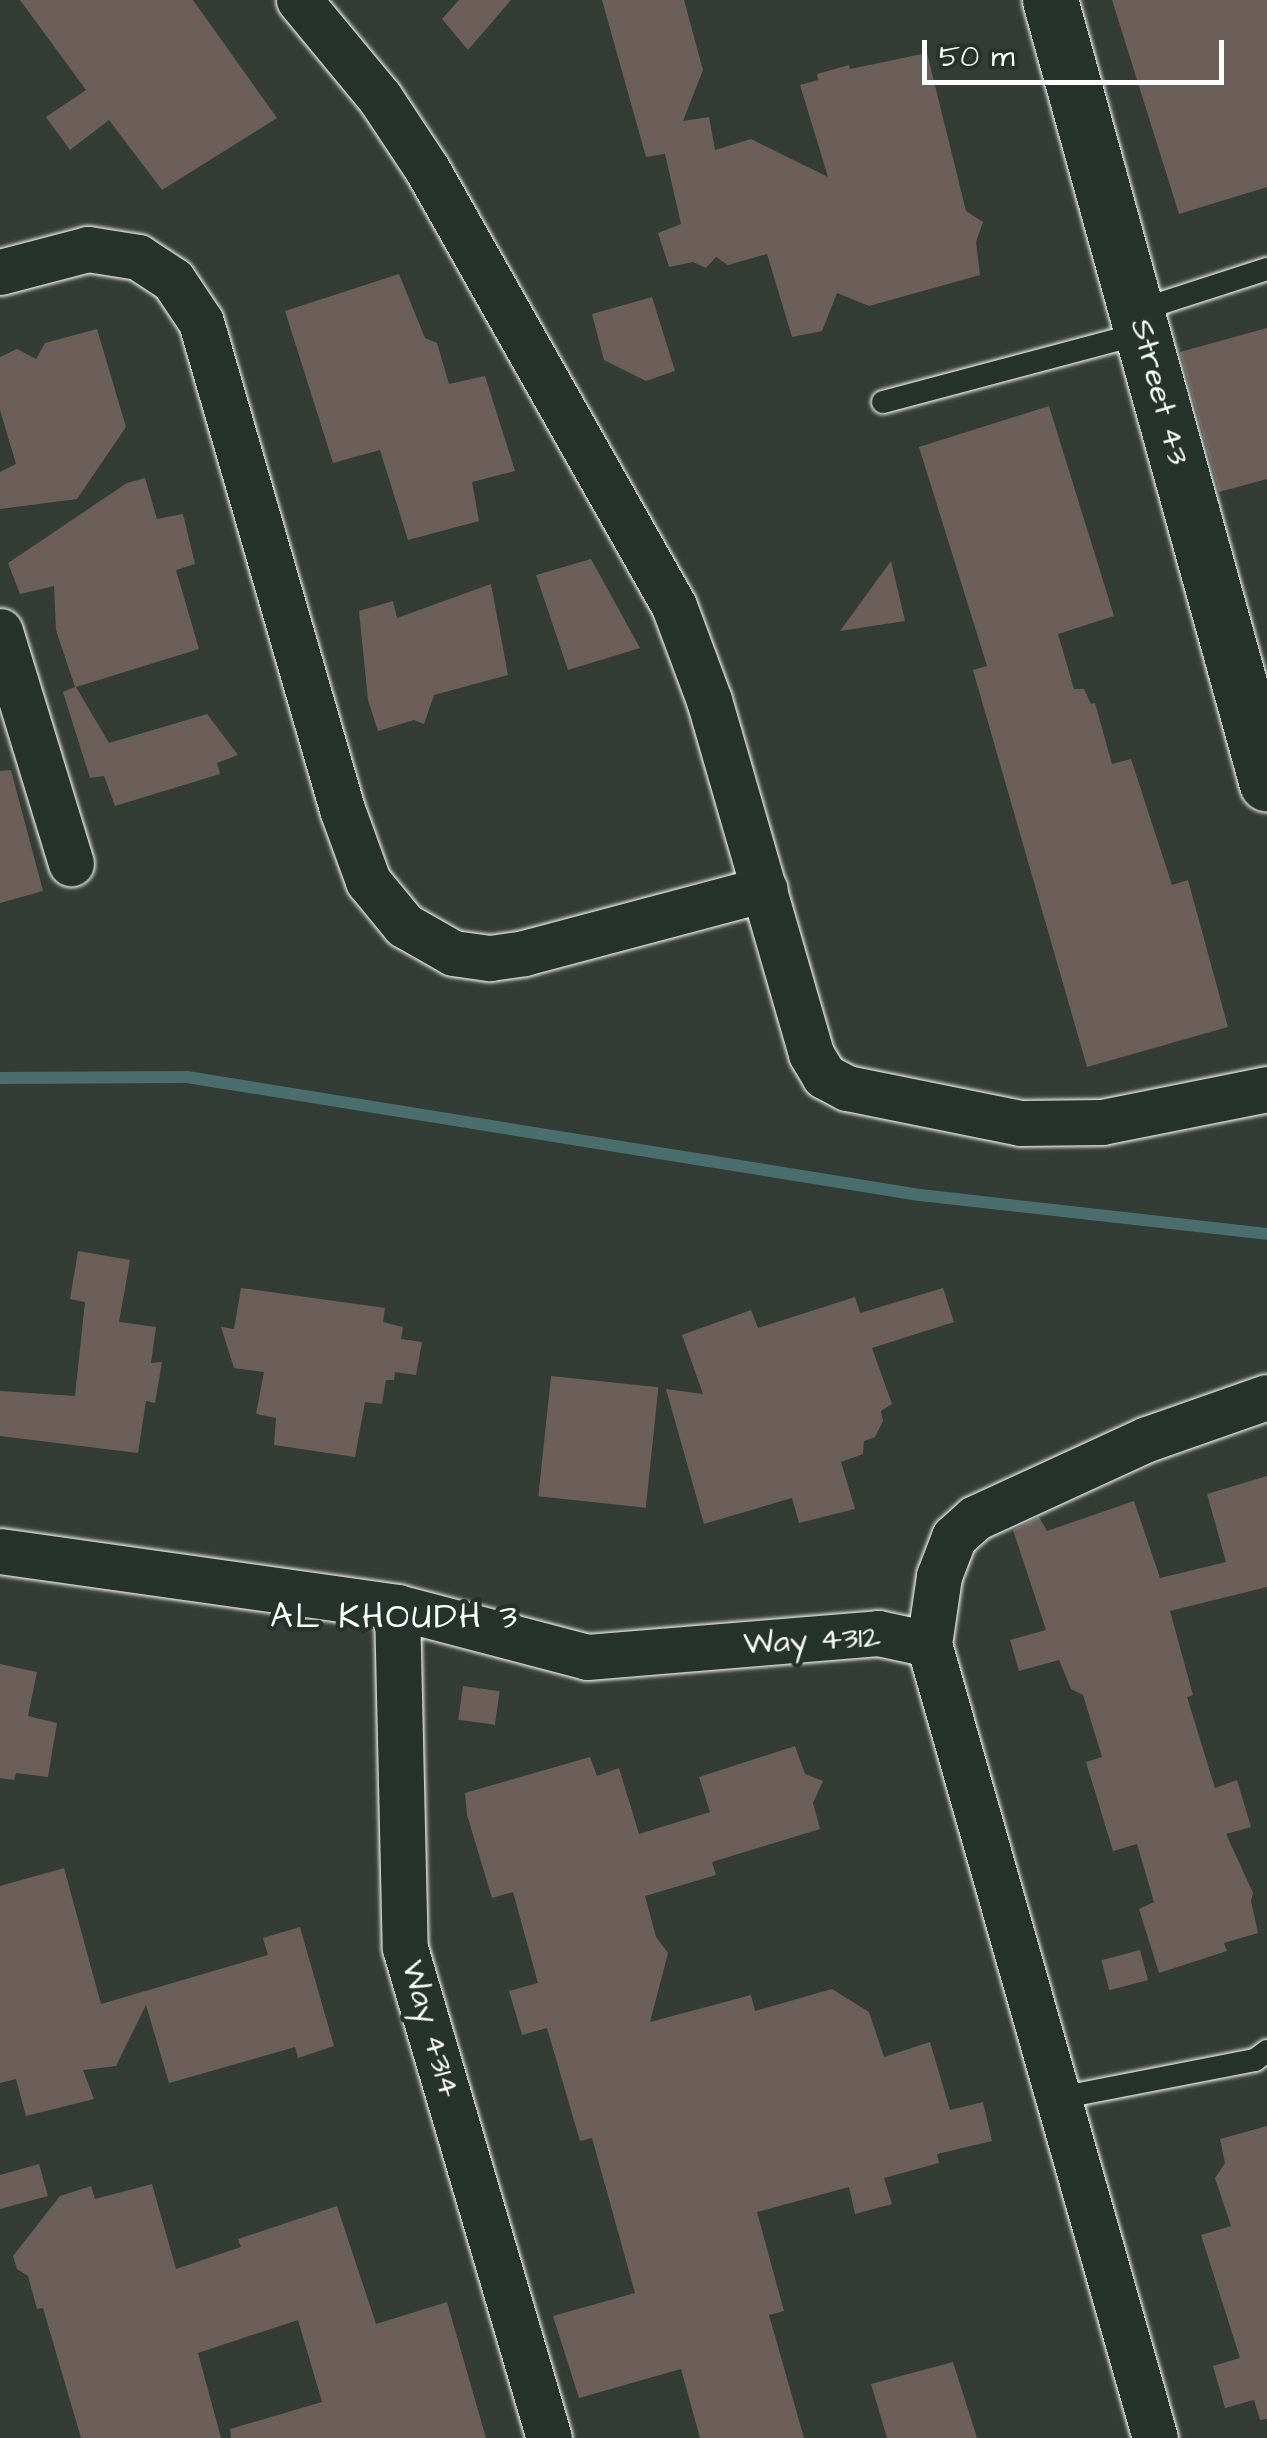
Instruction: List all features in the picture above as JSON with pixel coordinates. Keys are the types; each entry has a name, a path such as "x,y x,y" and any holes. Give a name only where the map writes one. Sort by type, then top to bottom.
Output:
{"street":[{"path":"299,0 380,98 426,169 674,606 694,652 811,1054 824,1076 847,1088 981,1118 1062,1124 1142,1116 1267,1089"},
{"name":"Street 43","path":"1050,0 1267,784"},
{"path":"0,272 88,249 138,257 173,280 202,322 342,809 368,881 404,926 453,952 490,958 524,953 765,889"},
{"path":"0,632 71,863"},
{"path":"929,1644 938,1576 954,1537 975,1518 1147,1439 1267,1397"},
{"name":"Way 4312","path":"0,1550 397,1607 587,1657 878,1633 929,1644 1155,2438"},
{"name":"Way 4314","path":"397,1607 406,1948 549,2438"}],"lane":[{"path":"884,402 1140,322 1267,269"},
{"path":"1059,2098 1256,2060 1267,2051"}],"building":[{"path":"20,0 193,0 277,118 162,190 109,120 70,150 46,117 86,90"},
{"path":"459,0 511,0 468,50 442,19"},
{"path":"602,0 684,0 703,70 683,121 709,117 715,150 751,139 828,177 800,85 818,80 817,74 849,65 850,69 927,53 966,211 983,222 976,242 980,275 869,306 837,293 822,331 792,337 767,254 728,265 716,257 706,268 693,262 669,267 658,233 681,224 665,154 646,157"},
{"path":"1112,0 1267,0 1267,187 1179,214"},
{"path":"399,274 425,338 437,343 449,384 485,376 515,471 472,482 479,521 408,540 380,450 333,463 285,311"},
{"path":"652,297 675,371 646,381 604,360 592,314"},
{"path":"1267,328 1267,479 1219,492 1180,352"},
{"path":"97,329 126,427 77,499 0,509 0,472 16,464 0,410 0,357 17,349 36,359 45,343"},
{"path":"1049,406 1114,616 1058,634 1074,689 1084,689 1091,704 1095,703 1112,764 1131,759 1172,885 1188,880 1228,1027 1087,1067 973,670 987,666 919,447"},
{"path":"145,478 157,519 183,514 195,564 176,570 199,649 76,687 109,743 207,714 238,755 217,763 220,774 115,806 104,776 90,778 63,692 75,687 56,630 54,586 20,594 8,563 127,483"},
{"path":"591,559 640,648 568,670 536,575"},
{"path":"891,561 905,621 840,631"},
{"path":"491,584 508,675 434,695 424,724 414,720 378,731 368,700 359,611 393,601 397,618"},
{"path":"11,770 43,891 0,903 0,771"},
{"path":"78,1251 130,1260 119,1322 156,1327 151,1363 162,1362 155,1403 146,1401 138,1453 0,1436 0,1391 75,1396 85,1302 70,1299"},
{"path":"241,1288 385,1308 383,1322 403,1327 401,1339 422,1342 416,1375 395,1372 394,1380 386,1380 382,1404 365,1402 355,1457 274,1445 276,1418 256,1414 264,1372 234,1368 221,1327 234,1329"},
{"path":"943,1288 954,1322 872,1348 892,1404 881,1411 883,1421 875,1437 864,1441 863,1454 841,1462 855,1509 799,1523 792,1498 704,1524 666,1389 703,1394 682,1335 751,1310 758,1328 855,1297 860,1313"},
{"path":"551,1376 658,1387 646,1508 538,1496"},
{"path":"1267,1476 1267,1587 1170,1611 1193,1695 1187,1697 1215,1788 1237,1780 1251,1827 1226,1834 1253,1893 1258,1933 1224,1943 1227,1951 1159,1973 1139,1909 1154,1902 1137,1844 1113,1851 1086,1762 1102,1757 1083,1695 1071,1689 1059,1660 1019,1671 1010,1640 1046,1630 1013,1530 1039,1517 1047,1531 1134,1501 1160,1578 1226,1562 1207,1494"},
{"path":"0,1664 37,1672 28,1716 57,1723 48,1777 16,1773 14,1780 0,1778"},
{"path":"463,1686 500,1691 495,1725 458,1720"},
{"path":"795,1746 805,1774 823,1781 813,1803 820,1829 712,1862 716,1875 645,1896 656,1937 668,1953 650,2022 751,1995 755,2011 832,1989 869,2012 884,2057 930,2042 950,2110 983,2102 992,2141 937,2154 939,2163 884,2178 892,2204 855,2214 849,2187 757,2212 784,2311 769,2315 804,2438 700,2438 681,2369 579,2398 553,2316 635,2293 592,2138 580,2141 547,2028 522,2035 509,1991 538,1983 513,1892 492,1898 467,1815 465,1793 590,1757 597,1776 619,1768 639,1834 710,1812 699,1777"},
{"path":"64,1868 101,2004 268,1955 263,1938 300,1927 334,2046 298,2058 295,2047 169,2083 146,2005 116,2066 83,2070 94,2099 26,2116 16,2079 0,2083 0,1886"},
{"path":"1140,1950 1148,1980 1109,1990 1101,1960"},
{"path":"1267,2126 1267,2419 1260,2420 1254,2400 1225,2408 1213,2366 1240,2358 1201,2235 1231,2226 1215,2178 1225,2163 1220,2139"},
{"path":"39,2164 48,2196 0,2209 0,2175"},
{"path":"152,2184 176,2269 241,2247 238,2239 337,2206 376,2324 447,2302 486,2438 231,2438 230,2429 322,2402 298,2320 198,2353 221,2438 81,2438 43,2308 37,2309 28,2276 17,2269 13,2256 60,2196 91,2186 95,2199"},
{"path":"953,2362 977,2438 887,2438 871,2384"}],"waterway":[{"path":"0,1078 187,1077 920,1195 1267,1234"}],"district":[{"name":"AL KHOUDH 3","path":"395,1617"}]}
